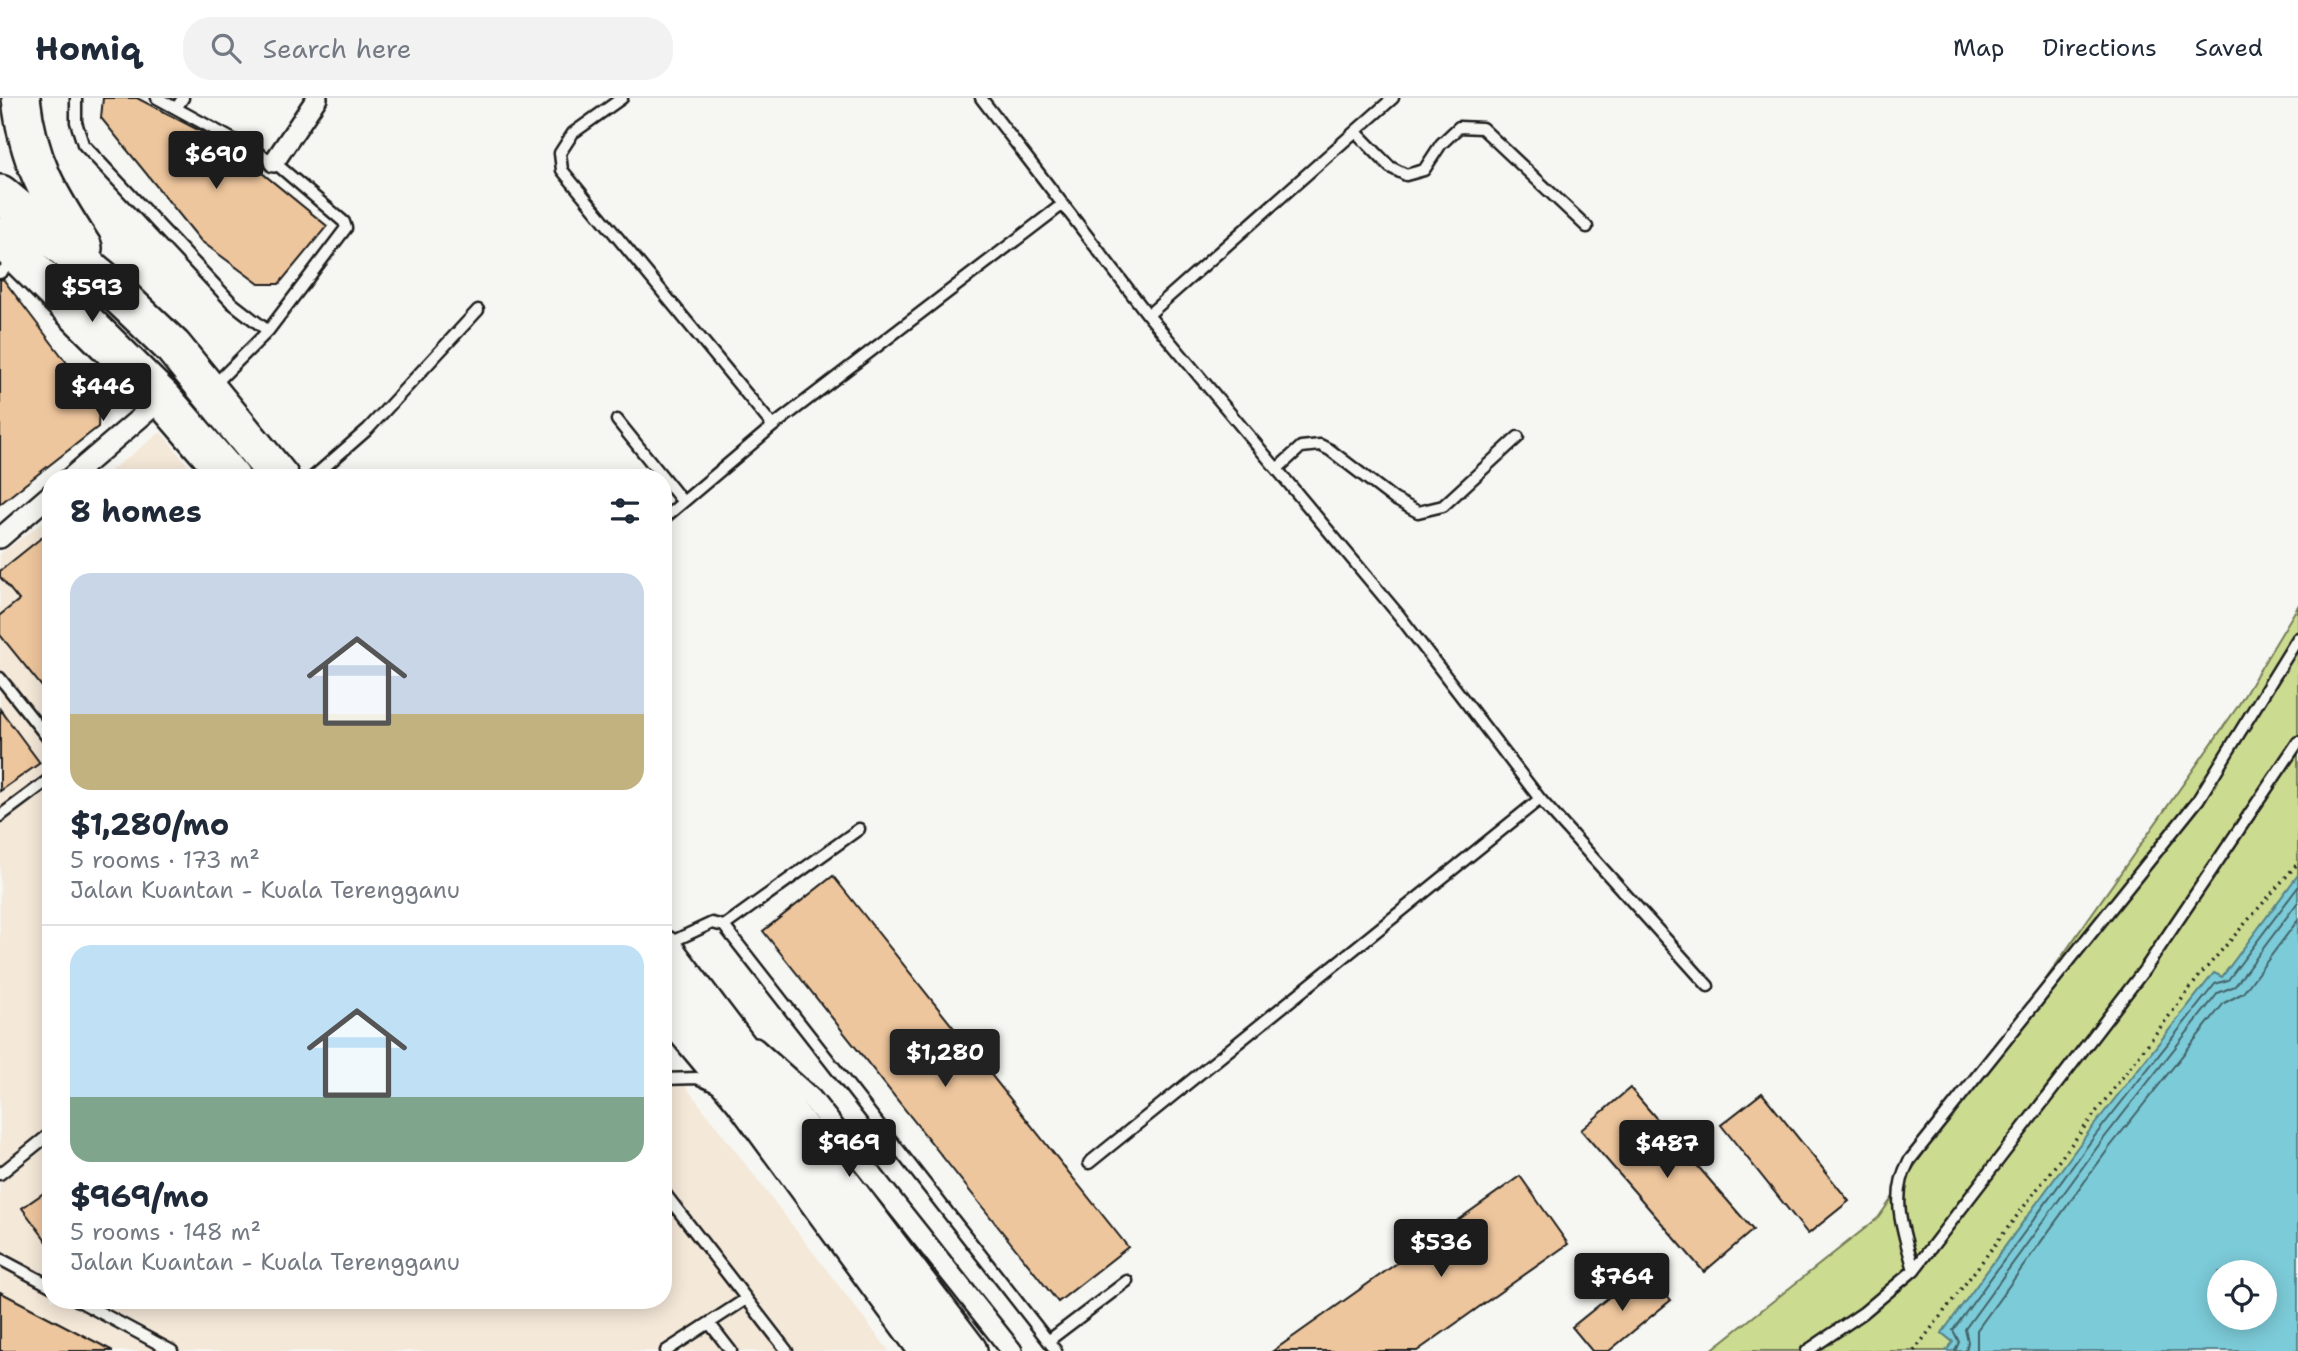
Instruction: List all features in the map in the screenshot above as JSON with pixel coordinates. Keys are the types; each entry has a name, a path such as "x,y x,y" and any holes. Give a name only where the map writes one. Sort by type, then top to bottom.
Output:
{"highway":[{"path":"20,98 30,150 43,185 102,279"},
{"path":"0,194 102,279 173,348 273,469"},
{"path":"5,259 222,469"},
{"path":"672,975 680,999 744,1099 929,1351"},
{"path":"680,999 968,1351"}],"street":[{"path":"274,162 317,98"},
{"path":"80,469 155,405"},
{"path":"0,537 42,502"},
{"path":"680,999 811,1098 1012,1351"}],"lane":[{"path":"76,98 76,122 83,144 232,303 268,331"},
{"path":"157,98 274,162 344,222 346,228 268,331 209,390"},
{"path":"177,107 183,98"},
{"path":"622,98 573,133 560,153 562,170 773,426"},
{"path":"981,98 1149,315 1398,614 1540,799 1708,986"},
{"path":"1149,315 1393,98"},
{"path":"1356,132 1390,167 1406,175 1424,170 1441,144 1460,127 1482,128 1587,227"},
{"path":"672,512 773,426 1063,204"},
{"path":"322,469 368,429 478,310"},
{"path":"617,420 657,469"},
{"path":"1277,469 1301,446 1320,446 1394,499 1418,512 1443,506 1518,436"},
{"path":"672,487 684,502"},
{"path":"1914,1270 1899,1214 1897,1192 1909,1161 2191,809 2298,638"},
{"path":"0,678 42,731"},
{"path":"1807,1351 1863,1313 1914,1270 2145,969 2298,742"},
{"path":"0,816 42,785"},
{"path":"1089,1163 1540,799"},
{"path":"724,926 859,829"},
{"path":"672,943 712,923 724,926 1056,1351"},
{"path":"672,1079 697,1079 744,1099"},
{"path":"0,1174 42,1140"},
{"path":"672,1203 787,1351"},
{"path":"0,1259 42,1281"},
{"path":"1048,1341 1127,1281"},
{"path":"666,1351 746,1299"},
{"path":"94,1309 172,1351"},
{"path":"710,1324 732,1351"}],"path":[{"path":"1914,1351 2201,974 2298,863"}],"shaded area":[{"path":"161,432 191,469 113,469"},
{"path":"42,523 42,1309 672,1309 672,1069 889,1351 0,1351 0,554"}],"green space":[{"path":"2298,606 2298,875 2222,977 2214,973 2088,1133 1942,1333 1953,1342 1946,1351 1710,1351 1878,1218 2238,706"}],"water":[{"path":"2298,875 2298,1351 1946,1351 1953,1342 1942,1333 2088,1133 2214,973 2222,977"}],"building":[{"path":"103,98 137,98 229,146 327,226 279,284 259,284 201,241 101,118"},
{"path":"3,279 99,405 98,427 0,504 0,280"},
{"path":"42,537 42,687 0,635 0,615 19,600 0,577 0,571"},
{"path":"0,709 40,763 0,791"},
{"path":"833,876 1128,1247 1058,1302 763,931"},
{"path":"1630,1088 1753,1230 1704,1272 1581,1130"},
{"path":"1762,1093 1849,1201 1808,1234 1721,1125"},
{"path":"1520,1176 1568,1244 1417,1351 1273,1351"},
{"path":"42,1194 42,1235 22,1208"},
{"path":"1645,1268 1671,1300 1609,1351 1592,1351 1572,1327"},
{"path":"0,1292 113,1351 0,1351"}]}
